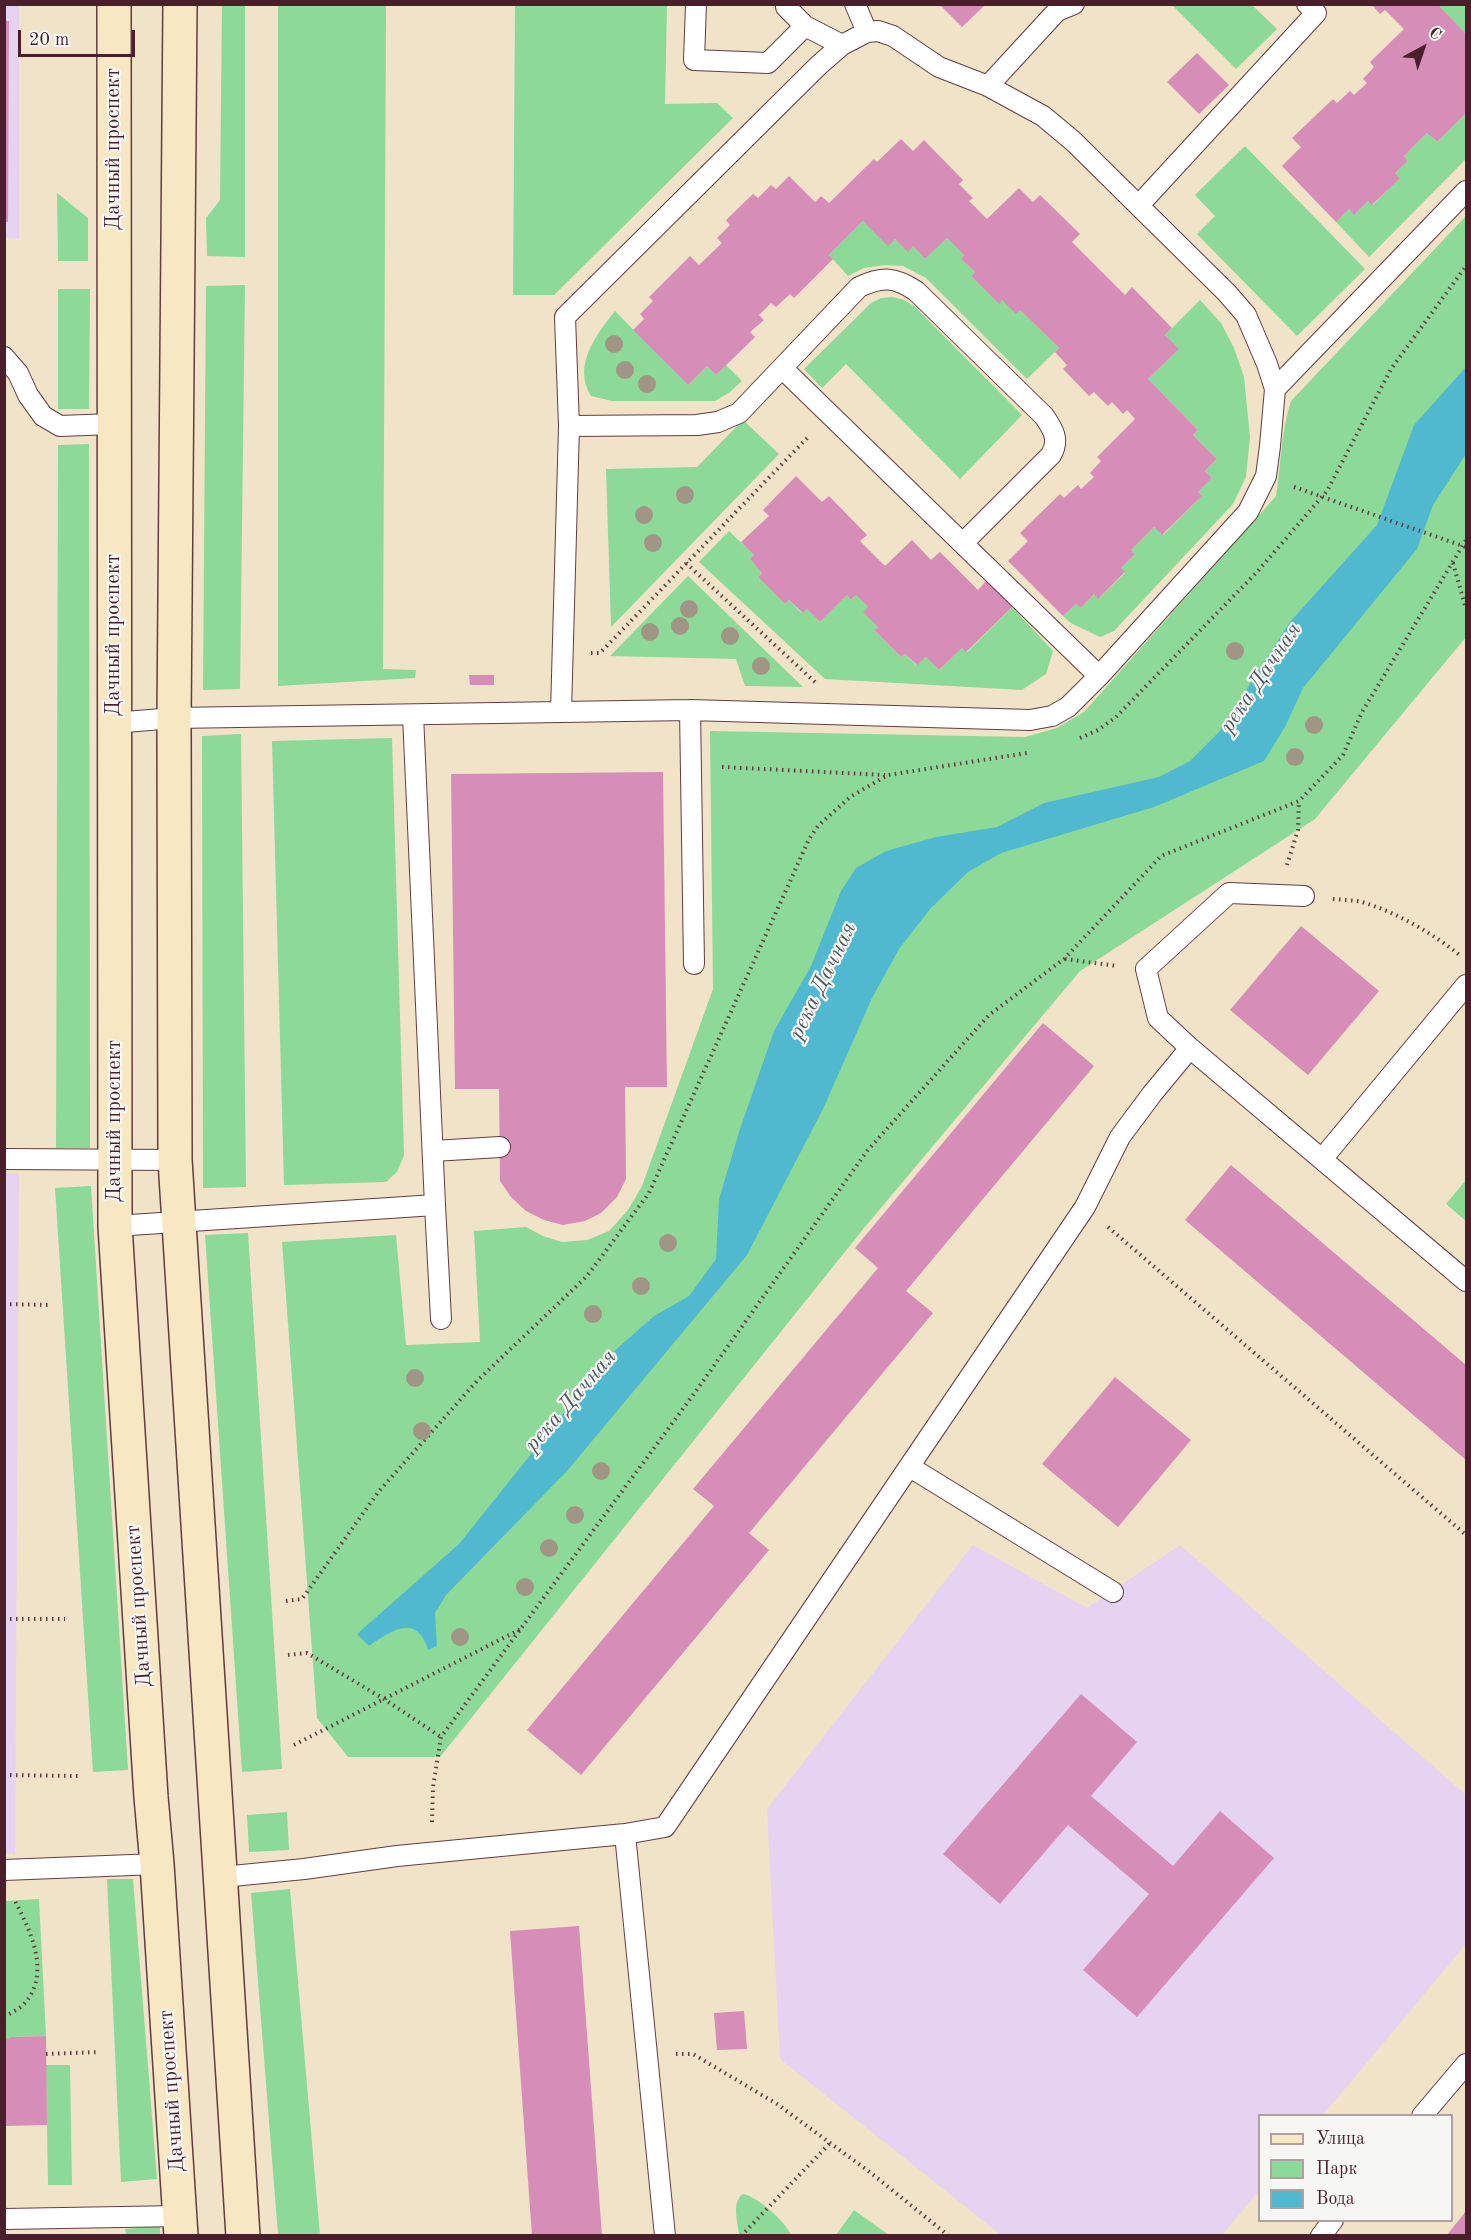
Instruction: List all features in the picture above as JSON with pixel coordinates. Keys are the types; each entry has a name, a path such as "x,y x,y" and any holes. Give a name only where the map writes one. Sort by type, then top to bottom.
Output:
{"main road":[{"name":"Дачный проспект","path":"114,4 113,1160 115,1226 151,1797 158,1864 181,2226"},
{"path":"180,4 174,718 175,1160 243,2235"}],"lane":[{"path":"696,4 694,60 768,63 805,26"},
{"path":"786,4 786,7 805,26 842,45"},
{"path":"855,4 867,32"},
{"path":"988,86 1057,10 1074,4"},
{"path":"1139,205 1316,13 1307,4"},
{"path":"113,723 174,718 412,715 690,710 1030,720 1052,716 1068,707 1099,676 1248,512 1266,476 1275,389 1246,315 1139,205 1073,141 1042,116 988,86 939,67 893,36 878,31 867,32 842,45 819,65 565,317 569,426 561,712"},
{"path":"1275,389 1467,191"},
{"path":"569,426 697,425 718,422 739,413 859,287 873,281 887,279 903,282 916,291 1044,416 1056,437 1056,447 1051,455 963,543"},
{"path":"4,357 18,373 28,395 43,416 60,426 112,424"},
{"path":"782,368 1099,676"},
{"path":"690,710 694,964"},
{"path":"412,715 441,1319"},
{"path":"1304,896 1229,893 1146,969 1158,1018 1190,1048 1467,1281"},
{"path":"1322,1159 1467,985"},
{"path":"222,1877 436,1852 625,1834 665,1827 1085,1207 1120,1137 1190,1048"},
{"path":"433,1151 500,1147"},
{"path":"4,1159 175,1160"},
{"path":"115,1226 435,1205"},
{"path":"910,1467 1113,1592"},
{"path":"625,1834 665,2235"},
{"path":"4,1870 158,1864"},
{"path":"1423,2114 1467,2064"},
{"path":"4,2219 181,2226"},
{"path":"1320,2235 1331,2222"}],"path":[{"path":"1072,741 1098,730 1116,717 1257,572 1328,491 1391,369 1467,266"},
{"path":"1322,497 1465,547"},
{"path":"436,1852 432,1796 441,1737 696,1391 867,1151 989,1015 1064,959 1161,856 1299,801 1343,755 1362,712 1465,547 1467,540"},
{"path":"686,563 820,687"},
{"path":"1453,563 1467,609"},
{"path":"691,766 888,776 1035,751"},
{"path":"286,1601 302,1599 379,1491 477,1382 587,1276 649,1193 808,839 818,826 850,797 888,776"},
{"path":"1283,894 1285,873 1298,830 1299,801"},
{"path":"1304,896 1360,902 1407,920 1443,941 1467,960"},
{"path":"1064,959 1146,969"},
{"path":"1085,1207 1467,1535"},
{"path":"4,1304 48,1305"},
{"path":"4,1619 65,1618"},
{"path":"294,1745 522,1629"},
{"path":"288,1655 307,1653 384,1699 441,1737"},
{"path":"4,1775 79,1776"},
{"path":"4,2017 23,2005 35,1987 38,1958 26,1922 9,1890"},
{"path":"46,2054 99,2052"},
{"path":"648,2055 693,2054 777,2104 950,2235"},
{"path":"741,2235 830,2143"}],"shaded area":[{"path":"5,5 19,5 19,239 5,238"},
{"path":"5,1173 19,1173 15,1854 4,1853"},
{"path":"973,1545 1087,1608 1180,1545 1466,1795 1466,1944 1324,2114 1258,2114 1258,2192 1222,2235 1001,2235 780,2059 767,1809"}],"green space":[{"path":"222,4 245,5 245,257 207,256 206,218 220,200"},
{"path":"278,5 386,5 383,669 416,670 415,678 278,686"},
{"path":"515,5 667,5 665,104 717,103 733,118 554,295 513,295"},
{"path":"1172,5 1252,5 1277,29 1236,69"},
{"path":"1437,5 1466,5 1466,34"},
{"path":"1466,113 1466,159 1369,257 1336,222 1349,209 1355,214 1368,201 1373,205 1399,178 1395,173 1408,161 1404,156 1427,133 1437,142"},
{"path":"1245,146 1365,269 1297,336 1197,234 1215,216 1195,195"},
{"path":"57,193 88,218 88,261 58,261"},
{"path":"1466,216 1466,637 1315,819 1080,971 864,1228 440,1757 348,1757 317,1718 282,1242 396,1235 406,1345 480,1342 474,1231 526,1227 562,1242 587,1240 609,1231 628,1210 642,1186 713,989 710,731 1025,737 1057,728 1084,712 1276,496 1283,436 1291,401"},
{"path":"863,221 895,239 908,251 913,246 925,259 947,238 964,255 961,259 975,272 971,276 998,303 1002,300 1020,310 1059,348 1027,379 926,278 903,266 885,265 864,268 848,276 829,255"},
{"path":"245,285 240,689 203,690 206,286"},
{"path":"58,289 90,289 89,409 58,409"},
{"path":"893,297 914,306 1022,415 960,479 846,364 822,388 804,369 871,303 881,298"},
{"path":"1200,300 1221,323 1234,348 1244,377 1250,437 1246,477 1233,504 1114,631 1100,637 1071,623 1063,616 1076,604 1081,608 1094,594 1099,598 1125,573 1121,568 1135,554 1131,550 1154,527 1163,535 1202,496 1198,492 1212,478 1205,471 1217,459 1193,435 1198,430 1148,379 1178,350 1165,335"},
{"path":"615,311 688,385 707,366 716,375 726,365 742,381 715,401 612,401 591,396 586,385 585,362 594,341"},
{"path":"743,420 779,454 611,627 606,469 697,467"},
{"path":"89,444 90,1148 56,1148 58,445"},
{"path":"729,531 754,555 750,559 762,573 758,577 785,604 789,600 802,613 807,609 820,622 847,595 851,600 856,595 868,607 878,627 874,630 901,657 905,654 916,665 926,657 939,670 962,648 967,652 1012,607 1053,651 1046,674 1022,690 825,679 699,562"},
{"path":"688,576 803,687 745,686 736,659 610,656"},
{"path":"241,734 246,1187 203,1188 202,736"},
{"path":"392,738 404,1155 397,1172 386,1182 284,1185 272,741"},
{"path":"1466,1180 1466,1221 1446,1204"},
{"path":"91,1186 128,1770 93,1772 55,1188"},
{"path":"248,1233 282,1769 242,1772 205,1235"},
{"path":"287,1812 289,1850 249,1852 247,1815"},
{"path":"107,1879 133,1879 157,2179 121,2182"},
{"path":"290,1889 320,2235 278,2235 251,1893"},
{"path":"39,1899 46,2036 11,2037 5,2041 5,1901"},
{"path":"46,2065 70,2065 72,2185 48,2185"},
{"path":"743,2194 770,2210 791,2235 739,2235 736,2207"},
{"path":"854,2210 889,2235 836,2235"},
{"path":"160,2226 160,2235 126,2235 125,2229"}],"water":[{"name":"река Дачная","path":"1466,367 1466,454 1433,505 1417,549 1303,688 1285,727 1264,761 1154,807 1001,853 968,872 930,909 899,949 872,998 823,1109 747,1255 567,1471 446,1595 435,1613 437,1646 428,1650 417,1632 411,1628 403,1628 395,1630 369,1646 357,1634 459,1544 611,1354 654,1316 689,1296 716,1259 719,1199 740,1129 774,1031 811,966 841,891 856,868 886,851 936,837 997,827 1044,803 1159,777 1190,761 1219,732 1290,622 1377,525 1414,425"}],"building":[{"path":"1371,4 1437,4 1466,34 1466,113 1437,142 1427,133 1404,156 1408,161 1395,173 1400,178 1372,205 1368,201 1354,215 1349,209 1336,222 1282,166 1301,147 1292,138 1333,99 1337,103 1350,91 1354,95 1367,83 1363,79 1374,67 1370,62 1404,29 1385,10 1380,14"},
{"path":"940,5 985,5 962,27"},
{"path":"4,21 9,21 8,222 4,222"},
{"path":"1197,53 1229,85 1199,114 1167,82"},
{"path":"901,139 913,151 924,140 963,180 959,184 973,198 969,201 987,219 1019,188 1033,202 1040,195 1080,234 1072,242 1125,295 1132,287 1172,328 1165,335 1179,349 1148,379 1198,430 1193,435 1217,459 1205,471 1212,478 1198,492 1202,496 1162,535 1154,527 1131,550 1135,554 1121,568 1125,572 1098,599 1094,594 1081,608 1076,604 1063,616 1008,561 1028,541 1020,533 1060,494 1064,498 1078,485 1081,489 1094,477 1090,473 1101,461 1097,457 1135,419 1127,410 1123,414 1112,402 1108,406 1094,392 1089,396 1063,369 1067,365 1055,352 1059,348 1020,310 1016,314 1002,300 999,304 971,276 975,272 961,259 964,255 947,238 925,259 913,246 908,252 895,239 888,246 863,221 829,255 833,259 794,298 790,294 776,307 771,303 759,315 764,320 750,332 755,337 716,375 707,366 688,385 633,330 644,319 640,314 653,301 649,297 690,256 699,265 722,243 717,238 730,225 726,220 753,194 758,198 771,185 776,189 789,176 815,202 821,196 829,203 874,159 877,162"},
{"path":"796,476 822,502 829,496 867,535 860,541 885,566 912,540 931,560 940,552 978,590 986,581 1012,607 966,652 962,648 939,670 926,657 917,665 905,654 901,657 874,630 878,627 863,612 868,607 856,595 851,600 847,595 820,622 807,609 803,613 789,600 785,604 758,577 762,573 750,559 754,555 741,542 769,516 763,510"},
{"path":"469,675 494,675 494,685 470,685"},
{"path":"663,772 667,1087 625,1087 626,1179 617,1197 601,1213 585,1221 563,1225 544,1220 526,1211 511,1197 500,1181 499,1089 455,1089 451,774"},
{"path":"1301,926 1379,991 1308,1075 1230,1010"},
{"path":"1043,1023 1094,1066 906,1291 933,1313 749,1533 769,1550 581,1775 527,1730 714,1506 693,1489 878,1268 855,1248"},
{"path":"1231,1165 1466,1365 1466,1460 1185,1220"},
{"path":"1115,1377 1191,1440 1118,1527 1042,1464"},
{"path":"1081,1694 1137,1742 1091,1796 1173,1866 1220,1811 1274,1858 1137,2017 1083,1970 1149,1894 1068,1825 1000,1904 943,1854"},
{"path":"579,1926 602,2236 532,2236 510,1931"},
{"path":"744,2011 747,2049 717,2050 714,2013"},
{"path":"46,2036 47,2125 4,2126 4,2041 11,2037"},
{"path":"1466,2211 1466,2236 1446,2236"}]}
